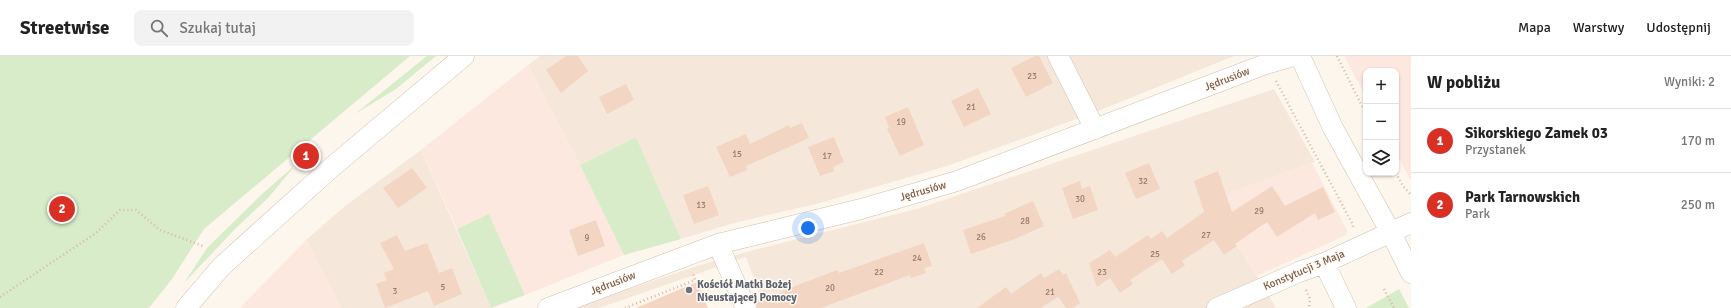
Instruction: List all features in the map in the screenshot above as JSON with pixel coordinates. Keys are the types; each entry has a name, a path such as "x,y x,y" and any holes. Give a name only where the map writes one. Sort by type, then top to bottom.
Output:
{"street":[{"path":"186,308 222,266 332,167 464,56"},
{"path":"1058,56 1094,129"},
{"name":"Jędrusiów","path":"548,308 718,244 861,209 957,181 1266,64 1294,56"},
{"path":"1300,56 1332,128 1391,233 1411,273"},
{"name":"Konstytucji 3 Maja","path":"1217,308 1299,272 1324,263 1411,223"},
{"path":"718,244 746,308"},
{"path":"1324,263 1346,308"}],"path":[{"path":"1337,56 1363,108"},
{"path":"1273,76 1353,225 1352,235"},
{"path":"1398,176 1403,186 1411,195"},
{"path":"0,297 96,233 120,210 136,210 160,230 203,246"},
{"path":"625,308 695,280 693,272"},
{"path":"1305,288 1310,299 1309,308"},
{"path":"1384,289 1394,308"}],"shaded area":[{"path":"540,56 1051,56 1082,117 947,166 820,203 734,223 681,239 636,137 580,165 528,65"},
{"path":"1064,56 1234,56 1093,113"},
{"path":"1344,56 1411,56 1411,181 1399,159 1399,68 1363,68 1363,91"},
{"path":"528,65 580,165 624,255 525,295 489,214 457,229 421,150"},
{"path":"1274,89 1315,162 1207,201 1257,276 1276,308 765,308 746,257 599,308 572,308 697,266 920,208"},
{"path":"421,150 491,308 341,308 306,240 345,206"},
{"path":"1312,163 1347,230 1346,235 1257,276 1207,201"},
{"path":"306,240 341,308 240,308"}],"green space":[{"path":"0,56 410,56 204,229 172,279 149,308 0,308"},
{"path":"427,56 436,56 396,89 355,114"},
{"path":"636,137 681,239 624,255 580,165"},
{"path":"292,168 269,197 236,228 184,283 207,248 263,193"},
{"path":"489,214 525,295 491,308 457,229"},
{"path":"1399,289 1409,308 1366,308"}],"building":[{"path":"566,56 578,56 588,71 561,93 546,70"},
{"path":"1035,56 1039,56 1053,83 1026,97 1011,68"},
{"path":"626,84 634,100 607,114 599,97"},
{"path":"978,88 991,114 964,127 951,101"},
{"path":"908,107 924,145 900,156 887,129 889,128 885,117"},
{"path":"802,123 809,138 746,166 747,170 730,177 716,147 746,134 750,144 789,125 790,128"},
{"path":"834,137 844,162 833,167 834,171 820,176 808,147"},
{"path":"1149,163 1160,189 1136,199 1125,173"},
{"path":"412,168 427,188 398,208 383,188"},
{"path":"1218,171 1232,212 1272,186 1285,206 1323,187 1335,212 1318,220 1315,213 1277,237 1267,222 1235,244 1237,246 1224,255 1214,240 1182,261 1185,265 1172,274 1162,259 1130,280 1133,284 1120,293 1110,278 1097,287 1089,263 1110,250 1115,257 1148,235 1151,239 1162,231 1167,238 1204,212 1194,181"},
{"path":"1080,181 1082,189 1090,186 1098,210 1073,219 1062,188"},
{"path":"708,186 719,215 694,224 683,195"},
{"path":"1033,201 1044,226 1015,239 971,254 963,230 1005,216 1004,214"},
{"path":"596,220 605,246 578,256 569,230"},
{"path":"397,235 405,251 427,243 439,273 452,268 462,294 434,306 428,291 385,308 376,284 387,280 384,273 394,269 380,243"},
{"path":"924,243 932,266 924,268 926,273 911,278 910,275 821,308 757,308 756,302 783,292 782,291 837,270 839,273"},
{"path":"1059,269 1063,275 1066,273 1080,303 1073,308 1066,308 1058,297 1041,308 977,308 1006,287 1011,294 1041,273 1044,278"},
{"name":"Kościół Matki Bożej Nieustającej Pomocy","path":"697,282 708,308 636,308"}],"place":[{"name":"Sikorskiego Zamek 03","path":"306,156"},
{"name":"Park Tarnowskich","path":"62,209"},
{"name":"Kościół Matki Bożej Nieustającej Pomocy","path":"689,290"}]}
